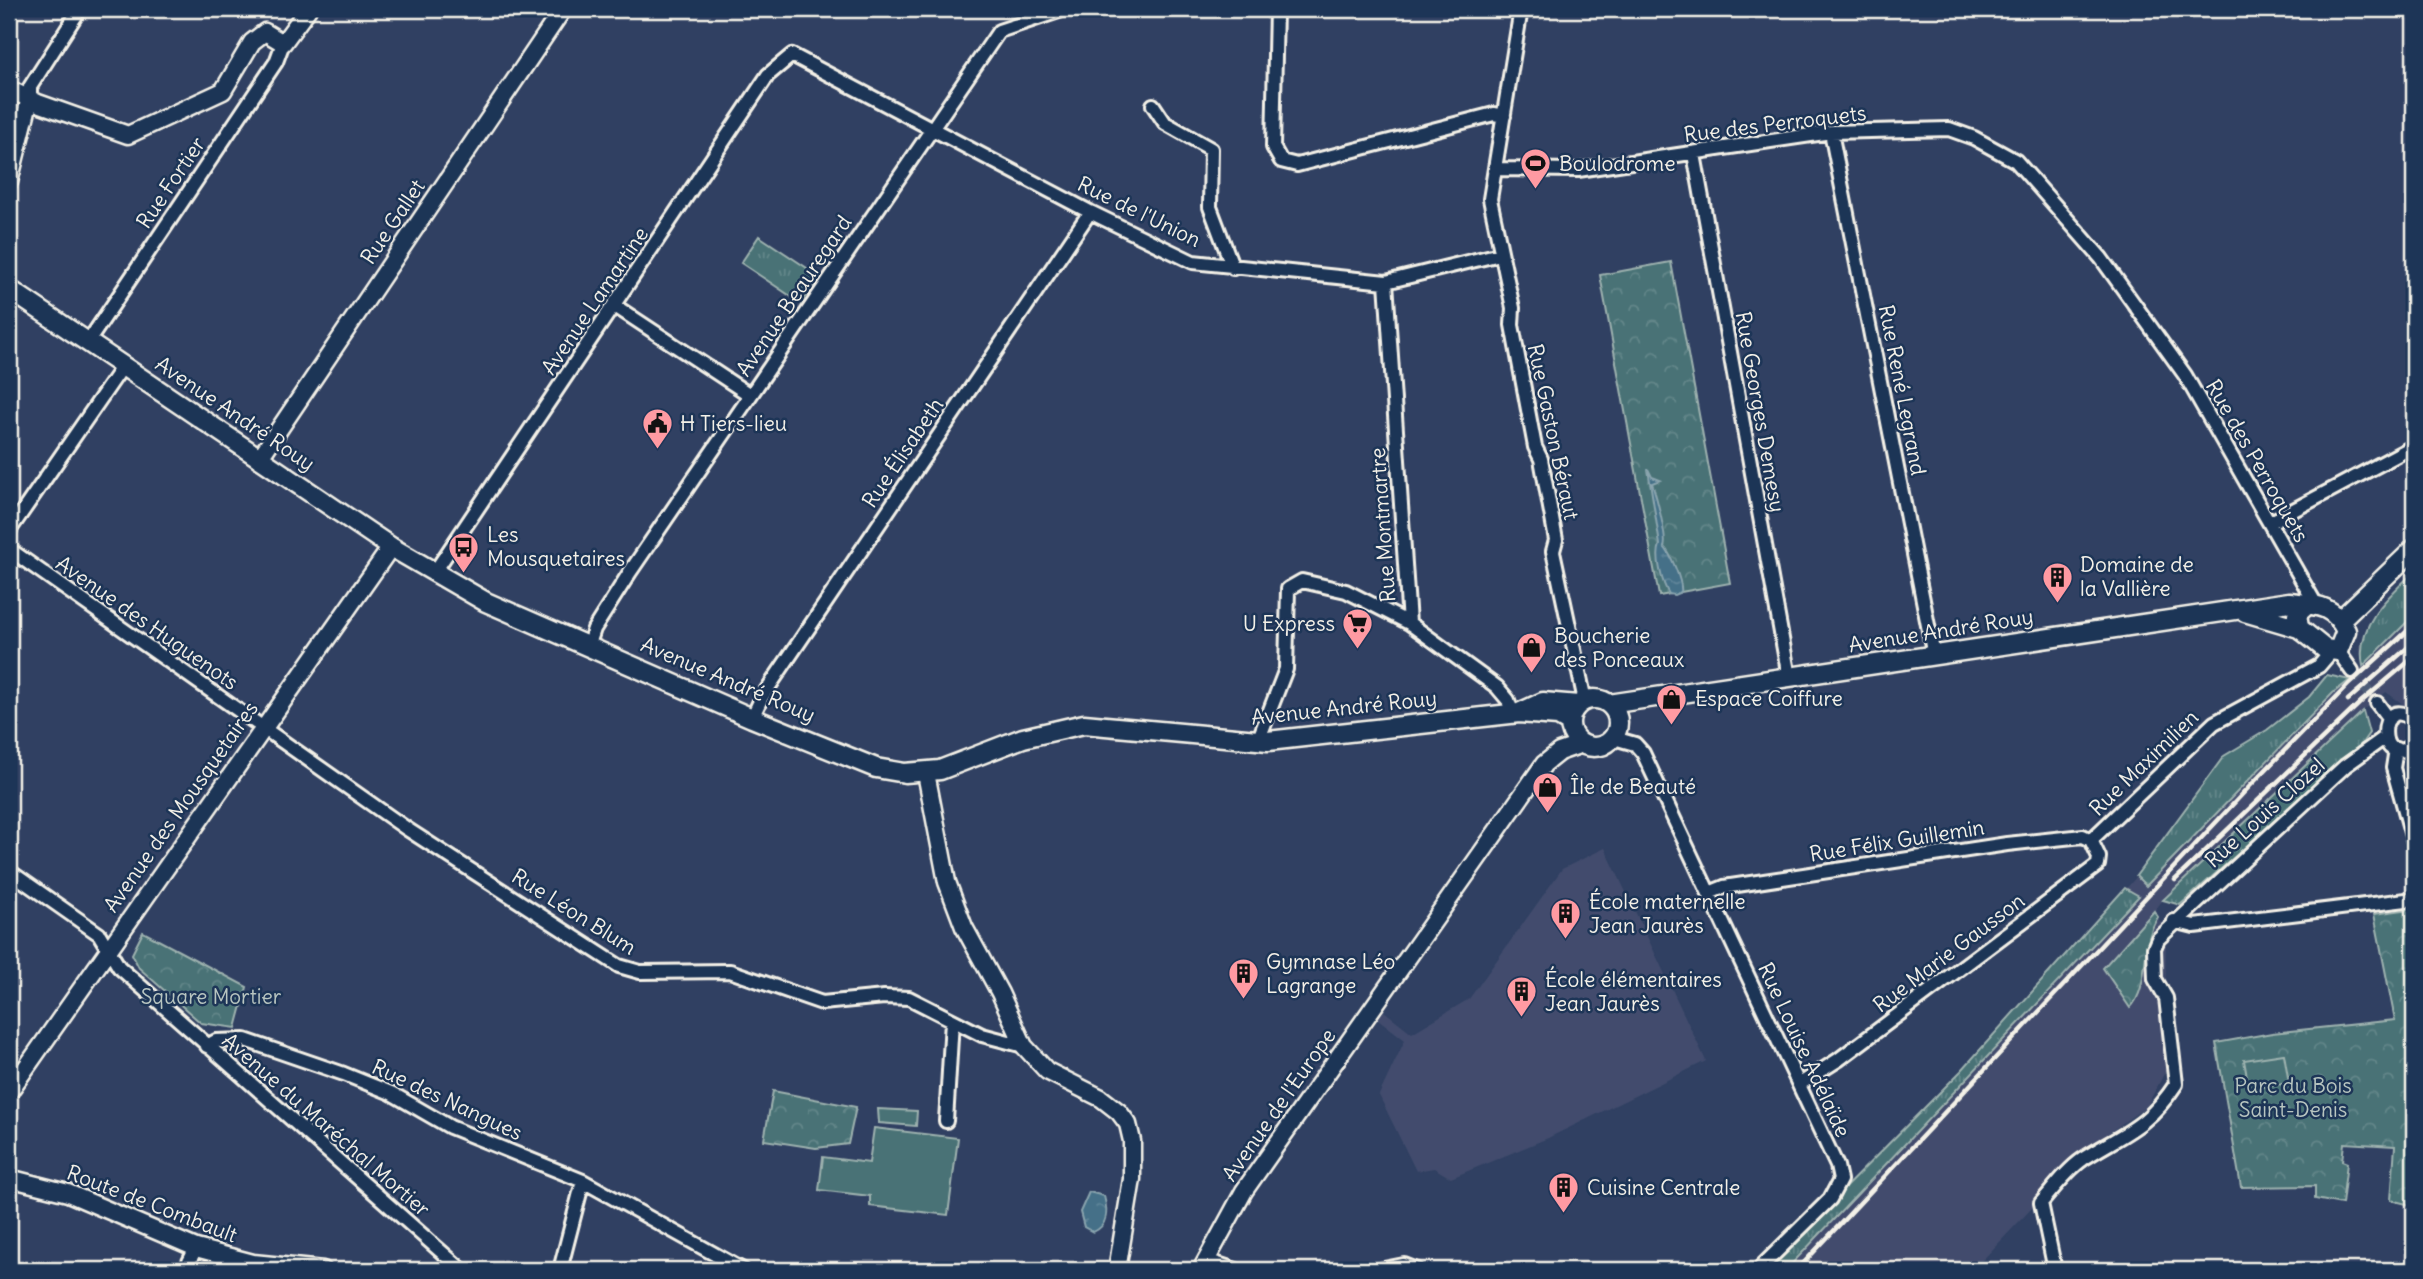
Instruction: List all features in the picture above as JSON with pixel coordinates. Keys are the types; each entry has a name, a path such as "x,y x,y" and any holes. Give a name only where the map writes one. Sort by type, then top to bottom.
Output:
{"main road":[{"name":"Avenue André Rouy","path":"9,289 391,547 486,602 589,644 752,718 876,768 926,773 953,766 1023,738 1084,724 1258,741 1516,714 1558,716 1570,723"},
{"path":"2340,620 2414,549"},
{"name":"Avenue André Rouy","path":"1609,704 2289,602 2311,604"},
{"path":"2311,604 2329,608 2340,620 2345,637 2335,651 2298,628 2297,614 2311,604"},
{"name":"Avenue André Rouy","path":"2235,611 2298,628"},
{"path":"1616,732 1614,710 1609,704 1597,700 1581,703 1570,723 1573,735 1582,744 1597,747 1616,732 1654,696"},
{"name":"Avenue André Rouy","path":"1516,714 1543,702 1581,703"}],"street":[{"path":"9,182 30,98 30,87 80,9"},
{"path":"9,89 128,135 223,91 252,42 265,32 283,43 308,9"},
{"name":"Rue Gallet","path":"259,459 563,9"},
{"name":"Avenue Beauregard","path":"589,644 594,629 630,572 999,31 1065,9"},
{"path":"1276,9 1273,147 1280,161 1297,165 1494,114 1504,116"},
{"path":"1496,169 1521,9"},
{"name":"Rue Fortier","path":"88,342 276,62 283,43"},
{"name":"Rue de l'Union","path":"792,55 1090,212 1193,262 1386,282 1500,254"},
{"name":"Avenue Lamartine","path":"434,573 768,75 792,55"},
{"path":"1153,105 1165,123 1211,149 1210,207 1233,268"},
{"name":"Rue des Perroquets","path":"1496,169 1577,170 1832,132 1949,129 1974,138 2016,161 2101,258 2178,364 2271,522 2311,604"},
{"name":"Rue René Legrand","path":"1832,132 1934,656"},
{"name":"Rue Georges Demesy","path":"1694,154 1789,677"},
{"name":"Rue Gaston Béraut","path":"1496,169 1490,199 1513,308 1512,325 1535,447 1541,458 1556,540 1553,551 1581,703"},
{"name":"Rue Élisabeth","path":"752,718 769,685 1090,212"},
{"name":"Rue Montmartre","path":"1386,282 1409,623 1497,687 1516,714"},
{"path":"615,306 750,395"},
{"path":"9,531 123,366"},
{"path":"2271,522 2414,446"},
{"name":"Avenue des Mousquetaires","path":"9,1092 262,727 391,547"},
{"name":"Avenue des Huguenots","path":"9,549 262,727"},
{"path":"1258,741 1278,697 1286,669 1288,589 1302,581 1346,590 1409,623"},
{"path":"2335,651 2352,671"},
{"name":"Rue Maximilien","path":"2091,840 2214,723 2319,666 2335,651"},
{"path":"2377,703 2389,719"},
{"path":"2414,721 2402,715 2389,719 2384,726 2384,738 2396,749 2407,748 2414,743"},
{"name":"Rue Léon Blum","path":"262,727 415,835 606,959 630,971 730,971 822,1003 902,996 982,1035 1024,1046"},
{"name":"Rue Louise Adélaïde","path":"1616,732 1639,748 1837,1167 1840,1180 1830,1199 1758,1270"},
{"name":"Rue Louis Clozel","path":"2055,1270 2041,1203 2076,1165 2131,1133 2157,1111 2176,1084 2166,998 2155,979 2154,958 2158,939 2174,921 2345,766 2384,738"},
{"name":"Avenue de l'Europe","path":"1203,1265 1244,1191 1544,764 1559,752 1582,744"},
{"path":"2396,749 2395,776 2414,843"},
{"path":"926,773 947,882 964,927 1000,993 1024,1046 1047,1071 1101,1098 1119,1112 1128,1124 1132,1141 1132,1179 1117,1270"},
{"name":"Rue Félix Guillemin","path":"1709,893 1724,887 2007,844 2083,836 2091,840"},
{"name":"Rue Marie Gausson","path":"1800,1084 1838,1060 2098,865 2100,860 2091,840"},
{"name":"Avenue du Maréchal Mortier","path":"9,871 99,934 106,950 119,967 207,1046 232,1064 462,1270"},
{"path":"2174,921 2194,926 2414,899"},
{"path":"946,1121 952,1021"},
{"name":"Rue des Nangues","path":"207,1046 216,1041 245,1040 344,1073 391,1093 450,1127 583,1181 743,1270"},
{"name":"Route de Combault","path":"9,1178 68,1193 196,1248 253,1263 323,1270"},
{"path":"559,1270 583,1181"},
{"path":"186,1267 196,1248"},
{"path":"1203,1265 1236,1270"},
{"path":"1378,1270 1404,1265 1417,1270"}],"shaded area":[{"path":"2414,572 2414,705 2410,709 2386,692 2363,711 2369,733 2180,905 2163,900 2154,911 2166,932 2165,1072 2147,1106 2103,1137 2075,1163 1973,1270 1771,1270 1997,1034 2267,730 2309,697 2327,675 2350,680 2363,666 2359,647 2379,605"},
{"path":"1605,848 1706,1061 1548,1138 1451,1178 1434,1168 1416,1171 1379,1095 1405,1040 1378,1019 1384,1011 1412,1033 1469,999 1562,869"}],"green space":[{"path":"759,236 819,276 801,303 741,263"},
{"path":"1671,262 1730,583 1659,596 1600,275"},
{"path":"2414,572 2414,615 2363,666 2364,638 2375,613"},
{"path":"2327,675 2350,680 2333,693 2146,886 2136,876 2224,756 2267,730 2309,697"},
{"path":"2363,711 2369,733 2360,746 2180,905 2163,900"},
{"path":"2125,888 2139,896 1786,1270 1763,1270 1962,1070"},
{"name":"Parc du Bois Saint-Denis","path":"2411,909 2414,929 2414,1206 2391,1200 2395,1146 2344,1143 2342,1161 2347,1163 2342,1204 2315,1199 2315,1186 2241,1187 2216,1043 2272,1033 2395,1020 2374,914"},
{"path":"2154,911 2158,917 2149,940 2141,989 2130,1008 2103,968"},
{"name":"Square Mortier","path":"143,932 247,987 236,1028 201,1023 139,968 132,954"},
{"path":"2284,1054 2289,1083 2249,1089 2244,1060"},
{"path":"773,1091 856,1107 848,1144 816,1148 764,1140"},
{"path":"878,1109 917,1111 916,1126 879,1123"},
{"path":"874,1128 958,1138 948,1215 870,1206 870,1196 819,1190 823,1157 869,1163"}],"water":[{"path":"1648,469 1652,477 1660,480 1652,483 1663,527 1664,547 1673,561 1680,582 1681,592 1674,595 1669,594 1660,570 1660,545"},
{"path":"1089,1192 1104,1196 1106,1207 1102,1226 1093,1232 1084,1227 1080,1212"}],"tunnel":[{"path":"2352,671 2377,703"}],"railway":[{"path":"1797,1270 2250,786 2349,684 2414,625"},
{"path":"2348,700 2414,642"},
{"path":"2175,880 2362,701 2414,657"}],"place":[{"name":"Boulodrome","path":"1536,191"},
{"name":"H Tiers-lieu","path":"657,451"},
{"name":"Les Mousquetaires","path":"464,574"},
{"name":"Domaine de la Vallière","path":"2057,604"},
{"name":"U Express","path":"1358,651"},
{"name":"Boucherie des Ponceaux","path":"1531,675"},
{"name":"Espace Coiffure","path":"1672,726"},
{"name":"Île de Beauté","path":"1547,814"},
{"name":"École maternelle Jean Jaurès","path":"1566,941"},
{"name":"Gymnase Léo Lagrange","path":"1243,1001"},
{"name":"École élémentaires Jean Jaurès","path":"1522,1019"},
{"name":"Cuisine Centrale","path":"1564,1215"}]}
